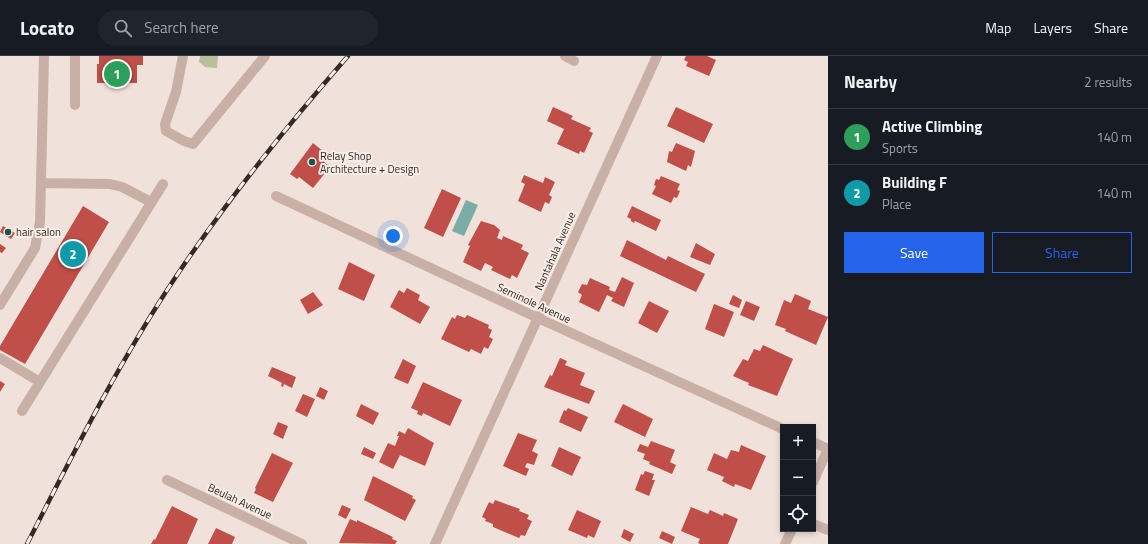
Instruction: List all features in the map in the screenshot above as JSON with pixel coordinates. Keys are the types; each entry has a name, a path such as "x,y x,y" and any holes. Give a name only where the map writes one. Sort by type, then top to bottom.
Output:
{"street":[{"path":"0,306 34,248 40,222 44,56"},
{"path":"75,56 75,106"},
{"path":"183,56 176,92 165,124 166,131 184,141 193,144 265,56"},
{"path":"565,56 574,61"},
{"name":"Nantahala Avenue","path":"435,544 657,56"},
{"path":"42,183 110,184 122,187 152,202"},
{"path":"22,411 163,184"},
{"name":"Seminole Avenue","path":"276,196 538,318 780,428"},
{"path":"0,358 40,382"},
{"path":"816,443 828,449 816,475"},
{"name":"Beulah Avenue","path":"167,480 302,544"},
{"path":"816,525 828,530"},
{"path":"785,544 791,532"}],"green space":[{"path":"200,56 218,56 217,68 205,67 199,62"}],"water":[{"path":"466,200 478,205 464,236 452,231"}],"building":[{"path":"99,56 143,56 143,65 137,65 137,83 97,83 97,64 99,64"},
{"path":"686,56 707,56 716,60 709,76 686,66 688,62 684,60"},
{"path":"553,107 573,116 571,119 591,128 589,131 593,133 584,153 580,151 579,154 557,144 564,129 547,121"},
{"path":"676,107 713,124 704,143 667,126"},
{"name":"Relay Shop Architecture + Design","path":"313,143 324,152 320,158 330,167 313,188 299,177 297,179 290,174"},
{"path":"676,143 695,151 691,167 688,165 686,171 667,162 669,151 672,152"},
{"path":"524,175 543,183 545,177 555,182 549,195 552,197 549,204 545,202 541,212 518,201 525,184 521,182"},
{"path":"661,176 680,184 677,190 680,191 677,198 674,197 671,203 652,194 656,186 654,185 656,179 659,180"},
{"path":"442,189 461,198 443,237 424,228"},
{"path":"83,206 109,222 25,364 0,350 0,346"},
{"path":"632,206 661,220 656,231 635,221 634,223 627,217"},
{"path":"481,221 494,225 500,230 497,238 502,240 503,236 523,245 521,249 529,253 517,278 512,275 510,279 491,270 493,267 485,263 481,271 463,262 470,246 468,245"},
{"path":"3,226 15,233 11,239 0,232"},
{"path":"627,240 666,260 668,256 705,274 696,292 620,256"},
{"path":"696,243 715,254 710,265 690,257"},
{"path":"0,244 6,248 2,253 0,252"},
{"path":"349,262 375,275 364,301 338,289"},
{"path":"622,277 634,283 624,307 611,301 613,298 607,295 599,312 579,302 582,295 578,292 582,284 587,285 590,278 610,287 609,290 615,292"},
{"path":"407,288 420,295 418,300 430,307 420,324 390,307 399,290 404,293"},
{"path":"313,292 323,305 308,314 300,300"},
{"path":"795,294 811,301 808,309 828,317 816,345 785,331 786,329 775,325 784,300 791,303"},
{"path":"733,295 742,300 739,308 729,304"},
{"path":"649,301 669,311 657,333 638,323"},
{"path":"746,301 760,307 754,321 740,315"},
{"path":"714,304 734,312 724,337 705,329"},
{"path":"457,315 465,318 467,315 489,325 488,328 492,330 489,337 493,339 488,349 484,347 481,354 471,349 469,352 441,339 452,317 455,319"},
{"path":"763,345 793,359 777,396 748,385 749,383 733,376 743,359 748,361 754,349 760,351"},
{"path":"560,358 567,361 565,365 585,373 580,385 595,391 589,404 544,387 550,375 552,376"},
{"path":"403,359 416,366 408,384 394,378"},
{"path":"272,367 296,377 292,388 284,384 283,387 281,386 282,383 268,376"},
{"path":"0,381 5,384 0,392"},
{"path":"423,382 462,400 450,426 423,413 422,416 417,414 418,411 411,408"},
{"path":"320,387 328,391 324,400 316,396"},
{"path":"303,394 315,399 307,417 295,411"},
{"path":"361,404 379,413 373,425 356,416"},
{"path":"623,404 653,419 645,437 614,422"},
{"path":"568,408 588,417 581,432 559,422 564,410 566,411"},
{"path":"278,422 288,426 283,439 273,434"},
{"path":"408,428 434,443 425,466 400,455 393,469 379,462 388,443 395,446 399,436 397,436 399,431 405,434"},
{"path":"518,433 537,440 532,451 538,454 534,465 527,463 525,467 529,469 526,476 503,466"},
{"path":"651,441 675,450 670,462 676,465 672,474 649,464 650,462 643,459 645,454 637,451 640,444 648,447"},
{"path":"741,445 766,456 751,490 735,484 734,487 722,481 724,477 707,470 714,453 727,459 731,450 739,452"},
{"path":"364,447 376,453 373,459 361,454"},
{"path":"559,447 581,457 572,476 551,466"},
{"path":"272,453 293,463 273,502 254,493"},
{"path":"645,471 654,474 652,480 655,480 649,496 635,490 641,474 643,475"},
{"path":"373,476 413,496 412,498 416,500 405,521 364,500"},
{"path":"495,500 520,509 519,511 529,515 527,519 532,521 525,536 521,535 519,538 493,527 493,524 485,521 486,519 482,517 489,502 493,504"},
{"path":"342,505 351,509 346,519 338,515"},
{"path":"172,506 198,519 187,544 151,544 154,539 155,540"},
{"path":"691,507 708,514 710,510 723,516 724,513 738,519 728,544 700,544 698,543 700,539 681,531"},
{"path":"577,510 601,521 594,538 588,535 587,538 568,530"},
{"path":"350,519 357,522 357,520 393,537 392,539 397,541 395,544 339,543"},
{"path":"216,528 235,537 232,544 208,544"},
{"path":"624,529 634,534 630,542 621,537"},
{"path":"662,531 675,537 672,544 659,538"}],"railway":[{"path":"27,544 79,442 116,375 154,310 175,278 236,192 348,56"}],"place":[{"name":"Active Climbing","path":"117,74"},
{"name":"Relay Shop Architecture + Design","path":"312,162"},
{"name":"hair salon","path":"8,232"},
{"name":"Building F","path":"73,254"}]}
